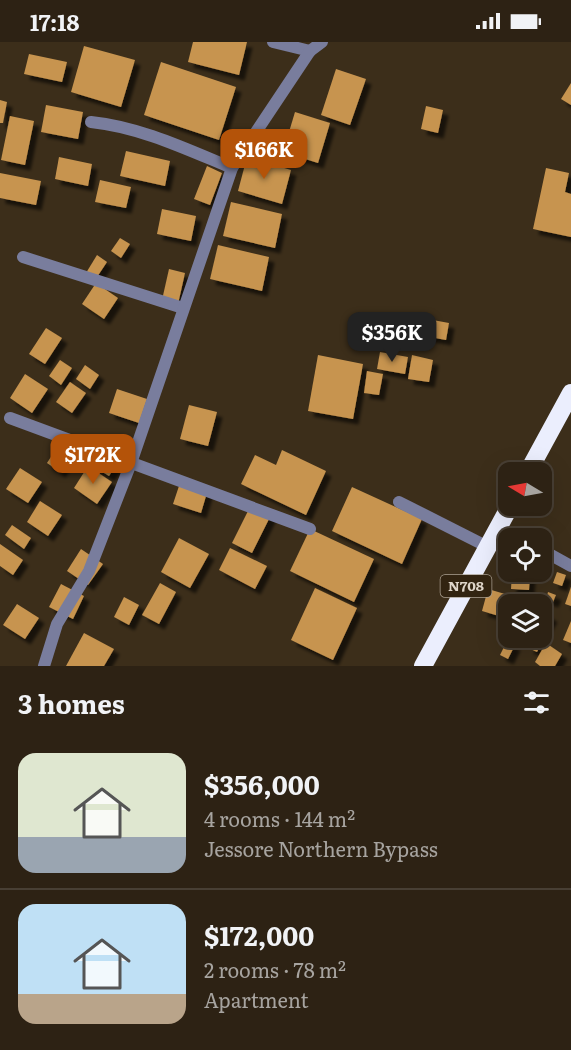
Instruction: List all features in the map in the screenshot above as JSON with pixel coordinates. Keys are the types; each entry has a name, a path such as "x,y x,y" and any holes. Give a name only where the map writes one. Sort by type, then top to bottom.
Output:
{"highway":[{"path":"533,462 571,393"},
{"name":"N708","path":"423,666 505,516"}],"street":[{"path":"273,42 310,51"},
{"path":"44,666 57,624 89,571 131,463 232,168 310,51 322,42"},
{"path":"91,122 113,124 155,137 232,168"},
{"path":"22,257 183,308"},
{"path":"10,418 310,529"},
{"path":"399,502 488,547"},
{"path":"552,556 571,566"}],"building":[{"path":"193,42 247,42 239,75 188,62"},
{"path":"84,46 135,60 121,107 71,92"},
{"path":"29,54 67,62 62,82 24,74"},
{"path":"161,62 236,87 219,140 144,115"},
{"path":"336,69 366,79 350,125 321,115"},
{"path":"571,83 571,105 561,99"},
{"path":"0,100 7,102 3,123 0,123"},
{"path":"46,105 83,112 78,139 41,132"},
{"path":"426,106 443,110 438,133 421,129"},
{"path":"295,112 330,123 318,163 283,152"},
{"path":"10,116 34,121 25,165 1,160"},
{"path":"126,151 170,161 165,186 120,176"},
{"path":"59,157 92,164 88,186 55,179"},
{"path":"247,157 291,170 282,204 238,191"},
{"path":"207,166 222,173 210,205 194,199"},
{"path":"546,168 569,173 565,192 571,194 571,237 533,229"},
{"path":"0,173 41,181 36,205 0,198"},
{"path":"100,180 131,187 126,208 95,202"},
{"path":"231,202 282,214 275,248 223,236"},
{"path":"162,209 196,216 191,241 157,234"},
{"path":"120,238 130,244 121,258 111,251"},
{"path":"218,245 269,257 262,291 210,279"},
{"path":"97,255 107,262 95,280 86,273"},
{"path":"169,269 185,273 178,304 162,300"},
{"path":"96,283 118,298 104,319 82,304"},
{"path":"400,314 449,323 446,340 397,331"},
{"path":"46,328 62,338 45,364 29,354"},
{"path":"380,352 408,357 405,374 377,369"},
{"path":"318,355 363,364 353,419 308,411"},
{"path":"412,355 433,360 429,382 408,379"},
{"path":"60,360 72,368 61,385 49,376"},
{"path":"85,365 99,375 90,389 76,379"},
{"path":"367,371 383,374 379,395 364,393"},
{"path":"25,374 48,389 32,413 10,398"},
{"path":"70,382 86,393 72,413 56,402"},
{"path":"117,389 147,399 139,423 109,413"},
{"path":"189,405 217,412 208,446 180,439"},
{"path":"58,446 71,455 60,472 47,463"},
{"path":"103,447 121,458 109,476 91,465"},
{"path":"282,450 326,471 306,515 241,484 255,455 276,465"},
{"path":"88,466 112,482 97,504 74,488"},
{"path":"20,468 42,482 28,503 6,489"},
{"path":"182,477 209,486 201,513 173,504"},
{"path":"352,487 422,519 402,564 332,531"},
{"path":"40,501 62,515 48,536 27,522"},
{"path":"251,505 271,515 252,553 232,543"},
{"path":"12,525 31,538 24,549 5,535"},
{"path":"310,529 374,559 354,602 290,571"},
{"path":"179,538 209,554 190,588 161,572"},
{"path":"0,544 23,560 13,575 0,566"},
{"path":"230,548 267,566 255,589 219,570"},
{"path":"81,549 103,564 88,585 67,571"},
{"path":"557,572 566,575 562,586 553,583"},
{"path":"511,582 530,582 529,590 511,589"},
{"path":"160,583 176,592 159,624 142,615"},
{"path":"61,584 84,596 73,619 49,607"},
{"path":"571,587 571,606 565,604"},
{"path":"315,588 357,608 333,660 291,640"},
{"path":"488,589 505,594 498,594 498,616 482,611"},
{"path":"548,592 556,595 553,602 552,594 548,594"},
{"path":"124,597 139,605 129,625 114,617"},
{"path":"17,604 39,618 25,639 3,625"},
{"path":"571,621 571,643 563,640"},
{"path":"84,633 114,649 104,666 66,666"},
{"path":"552,647 562,654 555,666 540,666 535,662 543,648"},
{"path":"504,648 514,648 508,659 500,655"}]}
